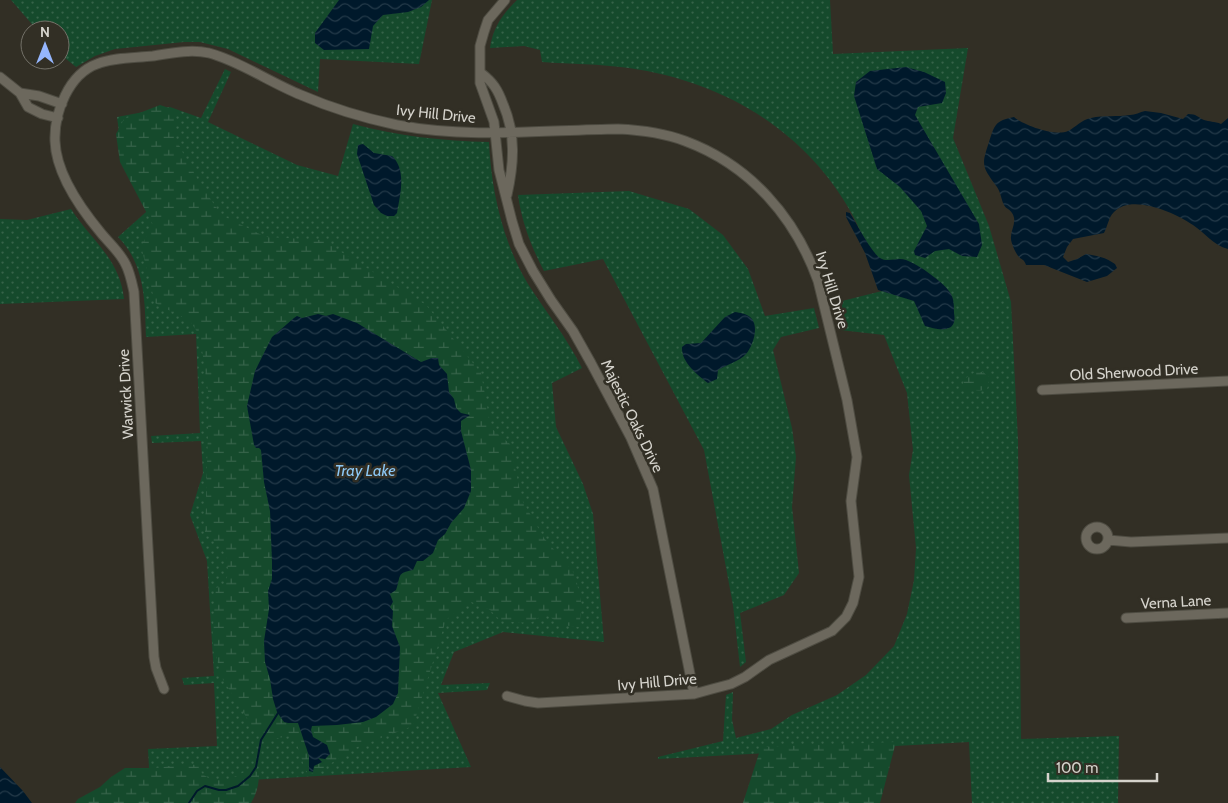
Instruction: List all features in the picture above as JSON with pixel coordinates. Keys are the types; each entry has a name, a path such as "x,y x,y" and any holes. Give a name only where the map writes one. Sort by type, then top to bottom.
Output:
{"street":[{"name":"Majestic Oaks Drive","path":"505,0 488,20 484,32 480,46 480,83 496,133 499,170 512,221 520,244 533,271 573,331 591,363 631,438 653,489 694,694"},
{"name":"Ivy Hill Drive","path":"58,118 68,89 97,64 129,58 200,51 222,57 300,95 371,119 428,130 452,133 512,133 602,129 639,130 685,140 705,150 744,175 776,205 790,223 802,243 818,280 847,400 857,457 851,501 859,578 853,603 846,617 832,631 769,660 746,677 731,684 694,694 538,703 507,696"},
{"name":"Majestic Oaks Drive","path":"481,74 491,80 500,97 508,115 512,133 513,161 506,197"},
{"path":"0,77 20,94 28,106 42,114 58,118"},
{"path":"20,94 40,96 62,104"},
{"name":"Warwick Drive","path":"58,118 55,130 56,151 68,185 86,213 118,252 125,264 134,292 154,658 164,689"},
{"name":"Old Sherwood Drive","path":"1042,390 1228,381"},
{"path":"1108,540 1131,542 1228,538"},
{"name":"Verna Lane","path":"1126,618 1228,613"}],"green space":[{"path":"11,0 432,0 419,64 320,59 318,92 228,49 200,42 115,49 95,56 76,67 70,62 70,20 28,20"},
{"path":"517,0 830,0 833,54 968,48 953,138 989,226 1011,302 1018,441 1021,739 1119,736 1118,803 972,803 969,742 658,759 658,757 723,741 726,695 733,692 732,720 736,738 771,729 792,715 837,695 866,675 894,646 907,614 914,580 916,548 909,475 913,450 907,393 884,335 840,330 834,303 882,291 857,223 833,184 811,158 786,134 758,114 697,84 629,68 542,62 540,50 524,46 490,48 491,40 499,21"},
{"path":"225,69 231,72 208,122 297,165 338,176 353,124 421,137 489,142 492,179 505,234 528,284 582,368 552,383 556,427 583,484 593,514 604,642 503,632 454,652 441,685 490,683 487,690 438,693 471,767 150,786 148,749 217,746 214,683 184,685 182,678 214,676 207,561 190,515 203,473 201,441 152,443 151,436 200,433 196,334 146,337 142,284 134,259 118,237 155,204 122,155 117,117 170,107 201,118"},
{"path":"160,105 175,110 174,135 191,169 221,215 266,237 322,240 426,305 481,373 491,428 510,444 522,500 544,538 575,574 582,606 579,627 562,625 545,614 530,623 501,621 490,610 469,601 446,620 413,726 357,747 314,774 306,772 294,735 268,740 253,728 222,678 212,641 216,588 226,584 228,567 222,550 205,533 209,398 200,336 190,321 155,303 141,246 153,225 120,162 116,134 124,119","holes":["318,314 389,342 421,362 432,358 439,360 446,373 448,389 456,406 461,414 468,414 470,416 461,421 461,431 472,478 464,508 451,523 445,534 438,540 435,550 421,561 417,560 412,571 401,574 398,578 398,584 390,594 393,602 390,607 393,611 392,626 400,647 398,693 363,722 312,726 313,736 327,746 323,759 318,758 321,763 316,764 314,768 308,767 309,756 298,723 288,723 277,712 265,662 264,641 269,609 268,591 272,579 270,511 264,482 261,449 254,445 247,406 255,371 269,342 285,324 299,316 302,318"]},
{"path":"629,191 689,209 723,235 748,269 765,316 814,308 819,328 781,337 773,350 792,428 796,457 792,507 799,573 784,595 740,613 746,662 740,667 733,605 704,450 603,259 544,271 528,234 518,195"},
{"path":"71,209 111,261 117,272 124,299 0,304 0,219 27,220"},
{"path":"975,372 983,372 989,377 987,389 979,391 965,389 962,385 966,378"},
{"path":"896,742 880,803 743,803 761,747"},
{"path":"183,764 197,765 204,775 216,780 234,777 251,768 259,773 259,781 251,803 75,803 78,799 100,787 125,768 156,768"}],"water":[{"path":"339,0 429,0 421,7 408,12 383,15 373,26 369,49 324,50 315,43 315,33"},
{"path":"906,67 924,72 945,82 946,93 942,103 918,107 915,115 979,224 982,245 977,257 962,256 949,249 935,251 925,258 915,255 914,251 927,226 921,211 900,187 877,169 854,96 856,82 870,71"},
{"path":"1145,111 1183,119 1188,114 1221,124 1228,118 1228,249 1218,245 1193,225 1176,215 1153,207 1131,204 1114,212 1104,233 1073,239 1063,257 1068,262 1086,254 1105,258 1115,264 1117,268 1107,276 1087,282 1044,265 1026,265 1016,253 1011,241 1014,216 1004,205 998,189 984,166 986,150 997,124 1014,117 1040,129 1062,132 1068,131 1084,120 1091,118 1132,115"},
{"path":"363,144 374,153 392,156 400,168 401,191 397,213 394,216 387,216 381,213 374,205 357,154 358,145"},
{"path":"846,212 850,213 880,258 886,260 903,259 911,262 931,274 948,290 954,305 954,321 951,327 935,329 925,326 914,301 878,290 865,253 846,217"},
{"path":"735,312 750,317 753,321 755,330 753,341 749,350 743,356 718,370 717,379 708,383 687,363 682,353 682,347 686,344 701,343 725,317"},
{"name":"Tray Lake","path":"318,314 326,316 333,314 357,323 421,362 438,358 439,365 447,374 449,392 454,399 456,408 461,413 470,415 461,421 461,431 471,470 471,491 464,508 451,523 445,534 438,540 433,553 423,561 417,561 413,570 401,574 396,590 390,594 393,602 390,607 393,611 392,626 400,647 398,693 393,704 376,717 363,722 312,726 313,737 327,745 330,754 325,759 318,758 322,762 314,766 313,772 309,771 309,756 298,723 284,722 277,712 265,662 264,641 269,609 268,591 272,579 270,511 264,482 261,450 254,445 247,406 255,371 272,337 297,316 302,318"},
{"path":"0,767 23,791 32,803 0,803"}],"waterway":[{"path":"189,803 197,791 205,786 226,790 238,786 250,776 256,767 261,740 278,713"}]}
